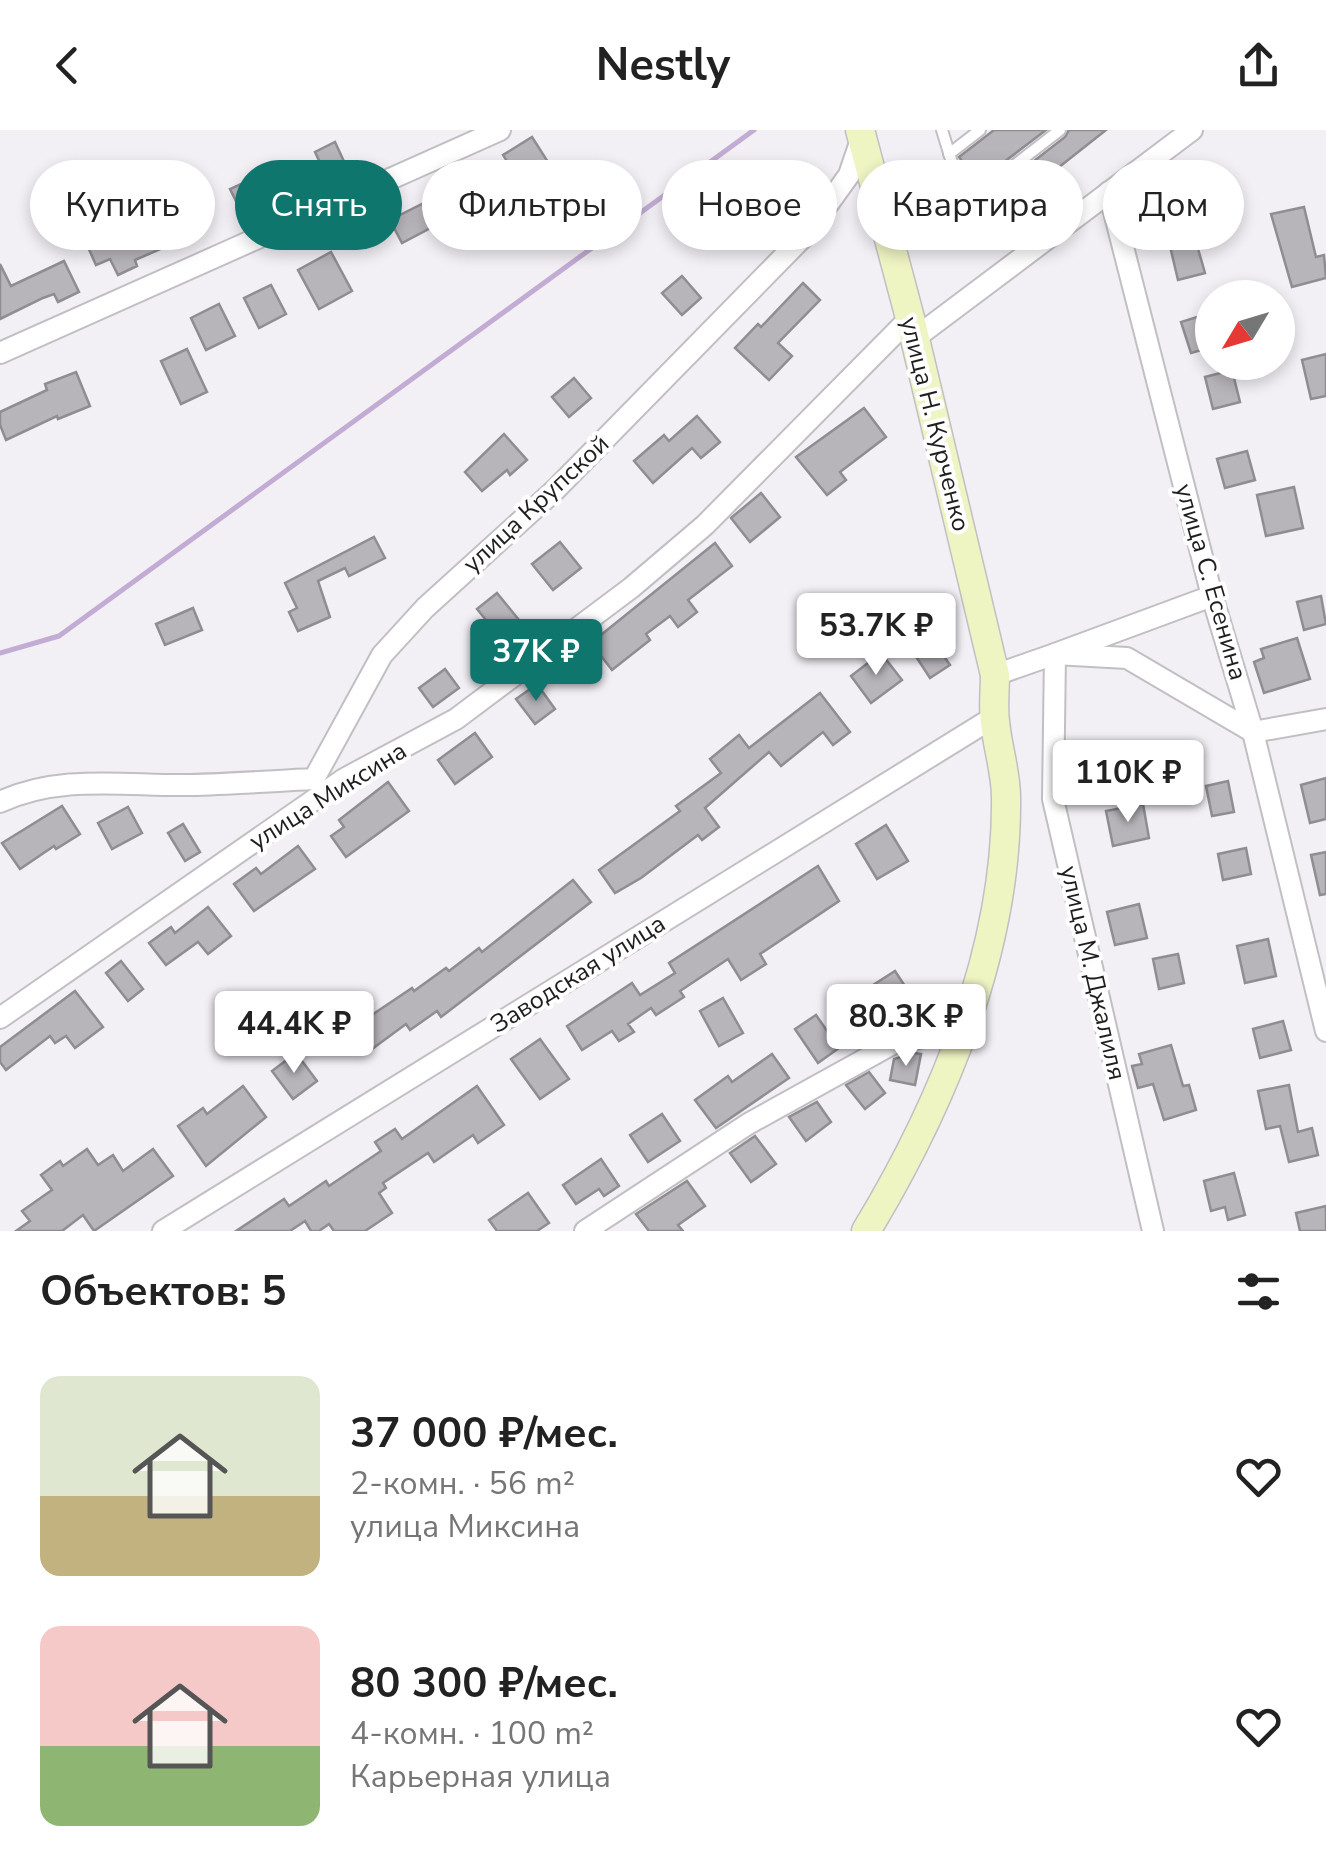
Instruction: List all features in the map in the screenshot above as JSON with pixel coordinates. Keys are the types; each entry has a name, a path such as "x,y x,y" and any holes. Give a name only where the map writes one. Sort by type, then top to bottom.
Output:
{"main road":[{"name":"улица Н. Курченко","path":"861,134 995,675 994,717 1006,795 1001,868 985,957 962,1038 905,1168 866,1231"}],"street":[{"path":"0,353 500,130"},
{"name":"улица Миксина","path":"1151,160 1192,130"},
{"name":"улица Крупской","path":"284,821 314,779 382,655 426,608 556,490 808,232 849,175 861,134"},
{"name":"улица Миксина","path":"0,1018 344,779 456,719 631,588 705,524 912,328 1103,195"},
{"name":"улица С. Есенина","path":"1123,250 1212,596 1254,732 1326,1031"},
{"path":"995,675 1212,596"},
{"path":"1055,654 1127,658 1254,732 1326,719"},
{"name":"улица М. Джалиля","path":"1055,654 1052,799 1153,1231"},
{"name":"Заводская улица","path":"162,1231 994,717"},
{"path":"0,802 38,786 76,782 192,785 314,779"},
{"path":"585,1231 748,1124 896,1042 930,1036 962,1038"}],"lane":[{"path":"942,130 961,192 972,198 1060,130"},
{"path":"949,154 980,130"}],"building":[{"path":"994,130 1046,130 1007,160 959,157"},
{"path":"1069,130 1106,130 1068,160 1035,160"},
{"path":"532,137 547,160 506,160 503,155"},
{"path":"335,142 343,160 319,160 315,152"},
{"path":"422,204 422,233 402,243 402,214"},
{"path":"1304,207 1316,257 1324,255 1326,278 1295,286 1271,214"},
{"path":"89,250 158,250 135,260 137,266 118,275 110,259 96,265"},
{"path":"1171,250 1198,250 1205,273 1178,280"},
{"path":"331,252 352,291 319,309 298,270"},
{"path":"64,261 79,292 58,302 54,294 0,319 0,264 11,286"},
{"path":"682,276 701,298 682,315 662,293"},
{"path":"803,283 820,300 778,343 792,356 769,380 735,348"},
{"path":"271,285 286,314 259,328 244,298"},
{"path":"219,304 235,336 206,350 191,318"},
{"path":"1195,318 1195,352 1191,353 1181,322"},
{"path":"187,349 207,392 181,404 161,361"},
{"path":"1326,354 1326,396 1311,399 1302,360"},
{"path":"76,372 90,406 58,419 57,416 6,440 0,412 47,390 45,384"},
{"path":"574,378 591,398 569,417 552,397"},
{"path":"1206,380 1234,380 1240,402 1213,409"},
{"path":"864,408 886,437 840,472 846,480 827,495 796,457"},
{"path":"697,416 720,442 701,458 692,448 653,483 634,461 664,435 669,441"},
{"path":"504,434 527,460 510,475 507,470 482,491 465,472"},
{"path":"1247,451 1255,480 1225,488 1217,459"},
{"path":"1294,487 1303,528 1266,536 1257,495"},
{"path":"761,493 780,517 750,542 731,518"},
{"path":"374,537 385,558 349,576 345,568 318,581 330,617 298,631 289,612 297,608 285,583"},
{"path":"560,542 581,568 553,590 532,564"},
{"path":"715,543 732,566 688,600 697,612 678,627 670,616 646,634 650,640 612,670 591,643"},
{"path":"497,593 519,620 499,636 477,609"},
{"path":"1321,596 1326,624 1304,630 1297,602"},
{"path":"193,608 202,630 165,645 156,624"},
{"path":"1297,638 1310,679 1264,693 1254,662 1264,658 1261,649"},
{"path":"934,642 950,665 930,678 915,655"},
{"path":"881,653 902,680 871,703 851,676"},
{"path":"445,669 459,688 433,707 419,688"},
{"path":"537,684 555,709 535,724 516,699"},
{"path":"820,693 850,732 833,745 823,732 781,766 769,752 705,808 719,827 702,840 698,835 615,893 599,870 680,811 676,806 721,773 710,759 739,735 749,748"},
{"path":"475,733 492,757 455,784 438,760"},
{"path":"1326,778 1326,819 1310,823 1301,785"},
{"path":"1228,781 1234,812 1212,816 1206,786"},
{"path":"388,782 409,811 346,857 331,836 344,827 339,820"},
{"path":"1143,804 1149,838 1113,846 1106,811"},
{"path":"62,806 80,834 20,869 2,843"},
{"path":"128,807 142,833 112,849 98,823"},
{"path":"183,824 200,852 185,861 168,833"},
{"path":"886,825 908,861 877,879 856,844"},
{"path":"298,846 315,869 254,911 234,884 256,868 261,874"},
{"path":"1246,848 1251,874 1223,880 1218,854"},
{"path":"1326,852 1326,894 1320,895 1311,855"},
{"path":"818,866 839,901 760,954 766,964 741,980 728,959 680,991 684,997 656,1015 651,1008 628,1024 634,1032 619,1041 612,1031 582,1050 567,1026 632,983 640,995 675,973 669,963"},
{"path":"573,880 591,902 441,1017 437,1011 410,1030 406,1024 368,1052 351,1029 412,988 414,991 446,968 449,971 479,948 482,952"},
{"path":"1139,904 1147,938 1115,945 1107,912"},
{"path":"208,907 231,936 208,954 198,942 166,965 149,943 171,927 175,933"},
{"path":"1268,939 1276,976 1245,983 1237,946"},
{"path":"1178,954 1184,983 1159,989 1153,959"},
{"path":"121,961 143,989 128,1001 106,973"},
{"path":"895,971 920,1009 904,1019 898,1010 881,1021 862,992"},
{"path":"75,991 103,1027 75,1048 66,1036 55,1043 50,1036 6,1070 0,1062 0,1047"},
{"path":"723,998 743,1033 719,1046 700,1011"},
{"path":"816,1015 839,1048 818,1063 795,1029"},
{"path":"1283,1021 1291,1050 1260,1058 1253,1029"},
{"path":"540,1039 569,1079 540,1099 511,1059"},
{"path":"1171,1045 1183,1086 1189,1085 1196,1110 1164,1120 1153,1084 1138,1088 1132,1066 1142,1064 1139,1054"},
{"path":"296,1053 317,1081 293,1099 272,1071"},
{"path":"772,1054 789,1078 716,1128 695,1100 728,1076 732,1082"},
{"path":"921,1054 915,1085 890,1080 894,1059"},
{"path":"869,1072 885,1093 865,1109 846,1085"},
{"path":"1289,1085 1298,1132 1312,1128 1318,1155 1289,1162 1280,1126 1266,1129 1258,1091"},
{"path":"243,1086 266,1117 206,1166 178,1126 203,1108 207,1114"},
{"path":"477,1086 504,1125 478,1143 473,1135 434,1162 428,1153 383,1183 386,1188 379,1193 392,1213 365,1231 334,1231 329,1224 311,1231 305,1221 290,1231 236,1231 284,1199 289,1206 326,1181 329,1186 381,1151 375,1142 395,1129 402,1139"},
{"path":"817,1102 831,1122 806,1141 789,1117"},
{"path":"662,1114 680,1141 648,1162 630,1135"},
{"path":"755,1136 776,1164 751,1182 730,1153"},
{"path":"87,1149 98,1165 113,1155 123,1171 153,1149 173,1176 94,1231 83,1215 62,1231 16,1231 30,1221 22,1211 52,1190 41,1175"},
{"path":"601,1159 619,1186 604,1196 599,1189 576,1204 563,1185"},
{"path":"1234,1173 1245,1215 1228,1220 1225,1207 1211,1211 1204,1181"},
{"path":"687,1181 705,1206 678,1225 683,1231 649,1231 636,1214"},
{"path":"528,1193 549,1223 537,1231 497,1231 489,1220"},
{"path":"1326,1206 1326,1231 1300,1231 1296,1213"}],"waterway":[{"path":"0,653 59,636 754,130"}]}
